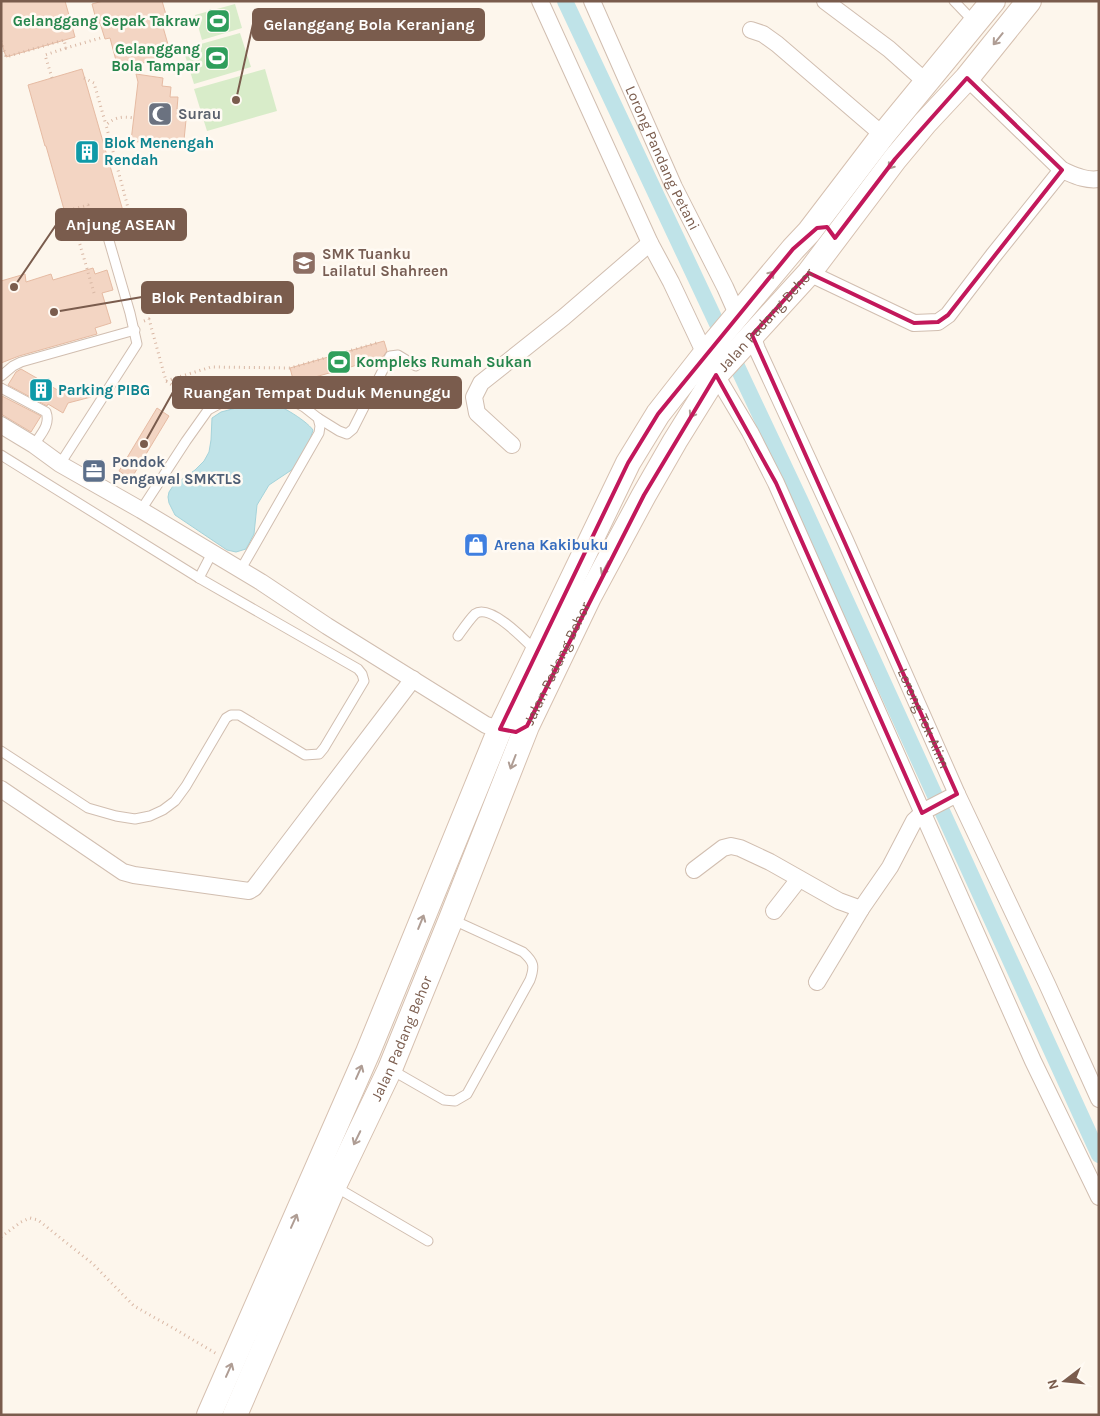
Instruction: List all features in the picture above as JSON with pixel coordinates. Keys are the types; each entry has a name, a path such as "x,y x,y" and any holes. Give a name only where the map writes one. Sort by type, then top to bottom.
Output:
{"main road":[{"name":"Jalan Padang Behor","path":"235,1415 334,1186 390,1069 452,920 527,726 589,596 675,441 714,366 737,314 809,232 883,135 993,1"},
{"name":"Jalan Padang Behor","path":"209,1415 368,1052 500,729 628,463 658,414 752,335 809,273 895,160 925,123 967,78 1029,1"},
{"path":"809,232 817,228 827,227 830,235 828,247"},
{"path":"500,729 516,732 527,726"}],"street":[{"path":"540,1 650,243 776,483 924,811 1033,1061 1099,1197"},
{"name":"Lorong Pandang Petani","path":"592,1 674,187 737,314"},
{"path":"825,1 889,49 926,82"},
{"path":"751,30 763,34 777,44 883,135"},
{"path":"967,78 1062,170 1081,178 1099,179"},
{"path":"809,273 914,322 938,322 948,315 1062,170"},
{"path":"512,445 477,414 474,397 481,383 564,317 650,243"},
{"name":"Lorong Tok Alim","path":"752,335 853,557 954,796 1047,984 1099,1099"},
{"path":"1,425 34,445 60,464 241,569 327,626 486,725 500,729"},
{"path":"1,789 123,872 249,891 254,888 413,679"},
{"path":"817,982 861,909 890,867 914,822 924,811 954,796"},
{"path":"694,870 723,848 731,846 740,848 770,862 839,901 861,909"},
{"path":"774,911 799,879"}],"lane":[{"path":"954,1 976,23"},
{"path":"60,464 137,344 135,330 105,227"},
{"path":"1,376 21,362 135,330"},
{"path":"142,510 208,410 232,397 255,391 276,392 304,407 339,431 348,434 353,429 390,356 398,355 416,366"},
{"path":"1,388 46,412 48,418 47,425 34,445"},
{"path":"241,569 319,433 318,418"},
{"path":"1,455 199,578 358,669 364,681 319,754 305,755 239,715 232,715 226,718 186,786 175,800 163,810 135,820 88,808 1,751"},
{"path":"199,578 212,553"},
{"path":"458,636 476,614 489,612 512,628 537,651"},
{"path":"390,1069 444,1100 455,1101 467,1094 530,980 534,970 532,960 523,952 452,920"},
{"path":"334,1186 428,1241"}],"path":[{"path":"52,78 45,54 104,37"},
{"path":"1,41 6,57 64,40 66,48"},
{"path":"84,78 94,83 131,219 96,229 88,205 70,210 94,293"},
{"path":"106,125 118,117 134,118"},
{"path":"166,381 211,367 290,368 380,342"},
{"path":"1,1237 21,1222 30,1218 38,1220 94,1264 134,1306 232,1364"}],"highlighted area":[{"path":"967,78 1062,170 948,315 938,322 914,323 809,273 752,335 957,794 922,813 776,483 716,375 644,495 527,726 516,732 500,729 628,463 658,414 793,249 817,228 827,227 835,238 895,159"}],"green space":[{"name":"Gelanggang Sepak Takraw","path":"235,4 242,28 202,40 195,15"},
{"name":"Gelanggang Bola Tampar","path":"240,33 251,67 194,84 183,49"},
{"path":"265,69 277,111 207,131 194,89"}],"water":[{"path":"263,401 275,404 290,412 304,421 313,430 308,446 296,467 269,485 257,505 254,534 246,549 236,552 227,550 175,515 168,497 173,486 204,461 209,452 212,418 221,412"}],"building":[{"path":"1,1 65,1 75,37 6,57 1,41"},
{"path":"103,1 162,1 169,25 163,27 171,55 133,66 133,64 118,68 110,38 105,39 100,23 97,23 92,4"},
{"name":"Blok Menengah Rendah","path":"82,69 123,211 69,227 28,85"},
{"name":"Surau","path":"136,74 163,78 162,86 171,87 170,97 178,97 177,109 187,110 184,140 173,139 172,143 166,142 166,145 131,141 138,82"},
{"path":"93,268 95,274 107,270 113,290 102,293 111,323 95,328 97,334 1,363 1,281 25,274 26,282 51,274 53,280"},
{"name":"Kompleks Rumah Sukan","path":"384,341 387,351 382,358 294,383 290,368"},
{"name":"Parking PIBG","path":"21,369 61,392 88,385 91,397 68,403 63,413 8,385 16,372"},
{"name":"Parking PIBG","path":"2,396 41,416 31,432 1,414"},
{"path":"157,408 169,416 131,479 119,471"}],"waterway":[{"path":"565,1 801,502 1099,1155"}],"place":[{"name":"Gelanggang Sepak Takraw","path":"218,21"},
{"name":"Gelanggang Bola Tampar","path":"217,58"},
{"name":"Gelanggang Bola Keranjang","path":"236,100"},
{"name":"Surau","path":"160,114"},
{"name":"Blok Menengah Rendah","path":"87,152"},
{"name":"SMK Tuanku Lailatul Shahreen","path":"304,263"},
{"name":"Anjung ASEAN","path":"14,287"},
{"name":"Blok Pentadbiran","path":"54,312"},
{"name":"Kompleks Rumah Sukan","path":"339,362"},
{"name":"Parking PIBG","path":"41,390"},
{"name":"Ruangan Tempat Duduk Menunggu","path":"144,444"},
{"name":"Pondok Pengawal SMKTLS","path":"94,471"},
{"name":"Arena Kakibuku","path":"476,545"}]}
